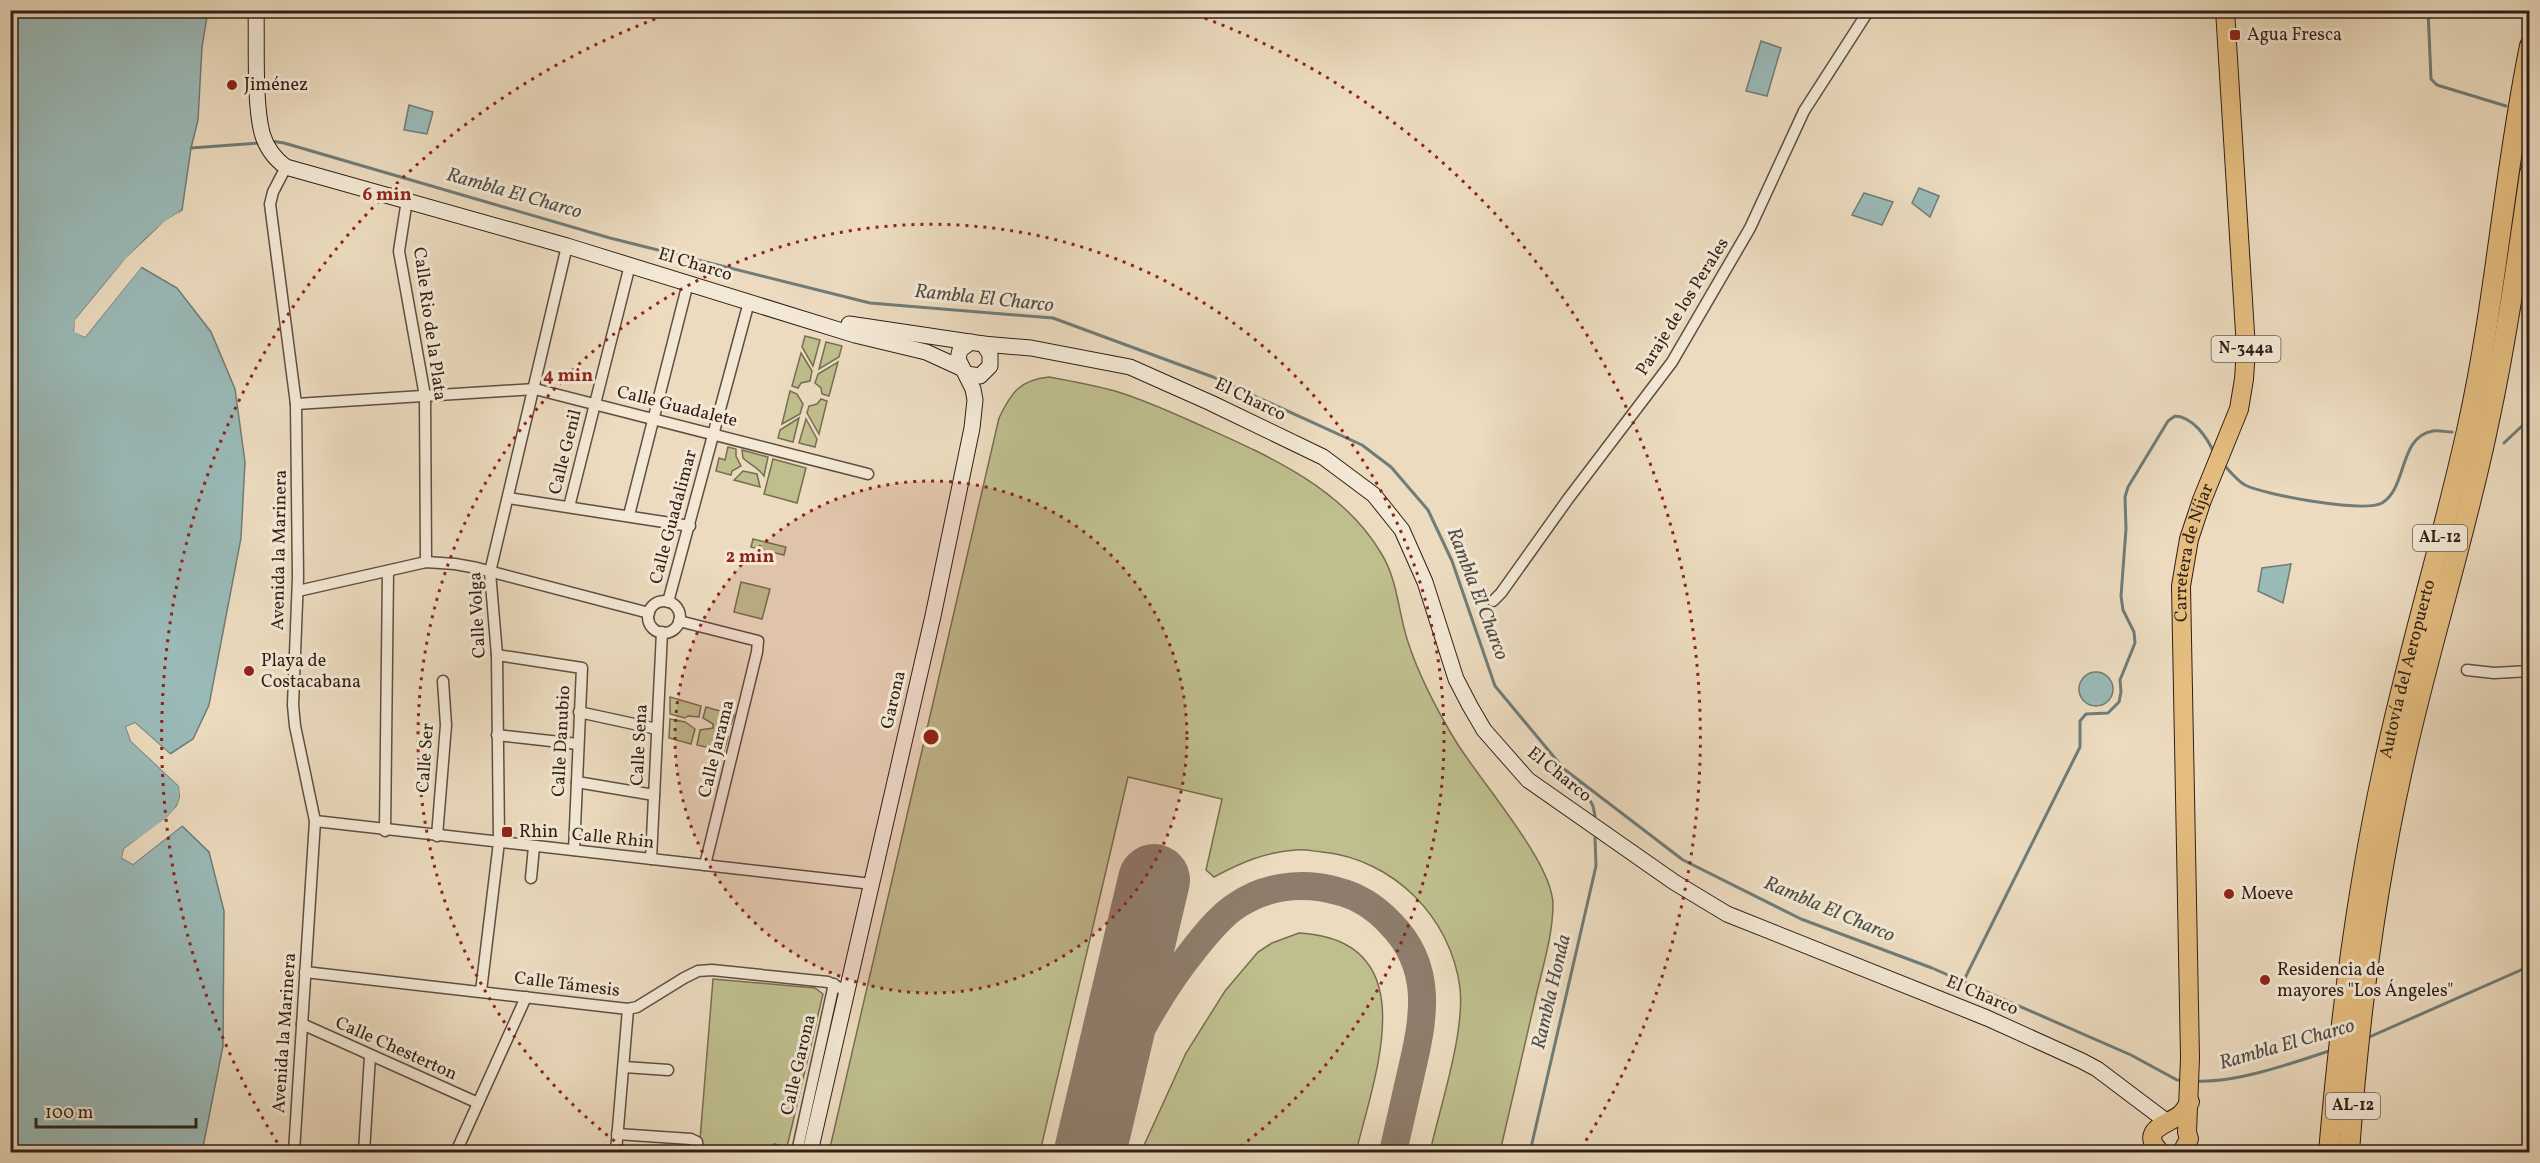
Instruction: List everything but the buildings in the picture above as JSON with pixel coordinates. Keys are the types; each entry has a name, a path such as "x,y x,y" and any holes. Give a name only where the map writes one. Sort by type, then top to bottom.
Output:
{"highway":[{"name":"Autovía del Aeropuerto","path":"2349,1152 2357,1059 2351,1025 2357,909 2384,765 2469,424 2487,324 2529,46"},
{"name":"Autovía del Aeropuerto","path":"2329,1152 2337,1064 2351,1025 2402,771 2470,504 2501,363 2529,173"}],"main road":[{"path":"256,10 259,116 262,134 275,158 286,167"},
{"name":"Carretera de Níjar","path":"2182,1152 2188,1145 2190,1058 2181,586 2189,539 2202,500 2239,409 2246,349 2225,11"},
{"name":"El Charco","path":"286,167 567,246 855,335 926,352 963,371"},
{"name":"El Charco","path":"811,320 1020,347 1130,367 1323,457 1374,495 1402,530 1425,582 1456,679 1484,730 1528,780 1674,882 1727,914 1987,1018 2063,1052 2097,1069 2163,1125"},
{"path":"977,343 989,350 991,364 974,416 973,389 963,371 958,354 964,346 977,343"},
{"path":"963,371 980,376 1005,352 1020,347"},
{"name":"Garona","path":"810,1152 933,616 974,416"},
{"path":"2160,1152 2154,1143 2163,1125 2183,1112 2190,1102"},
{"path":"2163,1125 2180,1123 2187,1132"}],"street":[{"name":"Paraje de los Perales","path":"1493,601 1672,362 1750,228 1804,111 1869,10"},
{"name":"Avenida la Marinera","path":"286,167 273,192 270,204 296,404 298,591 293,705 295,726 315,821 294,1152"},
{"name":"Calle Rio de la Plata","path":"407,200 399,251 425,396 426,562"},
{"name":"Calle Volga","path":"481,991 499,842 497,655 490,572 567,246"},
{"name":"Calle Genil","path":"569,507 630,265"},
{"path":"628,515 688,283"},
{"name":"Calle Guadalimar","path":"668,602 749,302"},
{"name":"Calle Guadalete","path":"296,404 535,389 868,474"},
{"path":"508,498 690,526"},
{"path":"298,591 426,562 455,564 490,572 649,613"},
{"path":"385,831 388,571"},
{"path":"658,602 668,602 678,612 679,621 674,629 662,632 652,627 649,613 658,602"},
{"name":"Calle Jarama","path":"679,621 758,641 733,758 705,865"},
{"name":"Calle Sena","path":"651,859 662,632"},
{"name":"Calle Danubio","path":"497,655 582,668 574,850"},
{"path":"2468,670 2494,673 2529,671"},
{"name":"Calle Ser","path":"437,836 446,725 443,681"},
{"path":"579,712 657,729"},
{"path":"497,735 578,744"},
{"path":"577,782 654,795"},
{"name":"Calle Rhin","path":"315,821 385,831 872,884"},
{"path":"531,878 534,847"},
{"path":"834,984 856,958"},
{"name":"Calle Támesis","path":"305,972 628,1009 637,1007 698,971 712,970 834,984 848,992"},
{"name":"Calle Garona","path":"797,1152 834,984"},
{"path":"456,1152 526,997"},
{"path":"616,1152 628,1009"},
{"name":"Calle Chesterton","path":"302,1024 478,1103"},
{"path":"364,1152 370,1056"},
{"path":"624,1067 668,1070"},
{"path":"618,1134 691,1139 698,1147"}],"shaded area":[{"path":"805,336 820,340 813,366 802,347"},
{"path":"826,342 842,346 839,357 819,369"},
{"path":"801,353 812,371 810,381 801,383 798,388 792,386"},
{"path":"838,362 829,396 822,394 821,388 815,383 818,374"},
{"path":"1049,377 1082,383 1137,398 1227,437 1277,462 1325,492 1346,510 1365,530 1387,563 1408,642 1429,692 1455,740 1513,821 1541,866 1553,904 1549,938 1500,1152 1430,1152 1451,1070 1459,1026 1460,988 1445,938 1431,916 1414,896 1394,879 1372,866 1348,857 1305,850 1284,851 1263,856 1214,877 1206,870 1222,799 1128,777 1040,1152 829,1152 999,418 1017,389 1030,381"},
{"path":"790,391 797,394 803,404 800,414 782,424"},
{"path":"821,399 827,401 819,434 807,413 809,406 817,404"},
{"path":"799,418 793,442 778,438 780,430"},
{"path":"806,419 817,439 815,447 799,443"},
{"path":"728,447 736,449 736,456 741,466 732,471 731,475 716,471 719,458 725,460"},
{"path":"742,450 768,457 764,476 743,458"},
{"path":"773,459 806,468 797,503 764,494"},
{"path":"743,471 757,474 760,487 734,480"},
{"path":"753,539 786,547 784,555 751,547"},
{"path":"741,582 770,589 762,619 734,612"},
{"path":"670,697 701,706 699,717 685,718 670,714"},
{"path":"706,707 734,715 731,724 726,723 722,735 728,737 724,751 697,745 700,730 713,728 713,724 703,718"},
{"path":"670,719 685,722 695,729 691,744 669,738"},
{"path":"1299,933 1339,941 1365,959 1378,985 1383,1016 1380,1050 1356,1152 1141,1152 1186,1053 1225,991 1258,952 1272,943"},
{"path":"713,979 815,988 823,994 787,1147 774,1144 771,1152 699,1152"}],"water":[{"path":"10,11 208,11 202,47 198,120 191,148 182,210 152,233 125,260 76,319 74,331 85,337 141,267 177,288 211,332 235,389 245,462 241,538 209,705 193,739 170,754 135,723 126,727 131,741 179,786 180,796 173,811 153,829 124,849 122,858 133,864 182,826 209,852 224,911 223,1046 202,1152 11,1152"},
{"path":"1761,41 1781,48 1767,96 1746,91"},
{"path":"409,105 433,112 427,134 404,130"},
{"path":"1919,188 1939,196 1930,217 1912,203"},
{"path":"1864,193 1893,202 1882,225 1852,215"},
{"path":"2291,564 2283,603 2258,591 2262,568"},
{"path":"2096,672 2108,677 2113,689 2108,701 2096,706 2084,701 2079,689 2084,677"}],"pier":[{"path":"182,210 128,260 78,321 77,330 84,333 139,265 143,265 85,337 74,332 75,320 126,258 165,221"},
{"path":"135,723 172,756 168,757 134,727 130,729 133,740 181,785 183,798 180,808 127,851 125,857 133,860 180,824 184,824 133,864 122,858 124,849 167,817 177,806 180,797 179,786 131,741 126,727"}],"waterway":[{"path":"2428,10 2431,79 2437,85 2506,106"},
{"name":"Rambla El Charco","path":"271,141 610,238 870,303 1053,318 1213,377 1362,445 1391,467 1428,510 1452,561 1495,686 1564,769 1683,860 1801,919 1932,968 2131,1055 2177,1080 2183,1080"},
{"name":"Rambla El Charco","path":"191,148 259,143"},
{"path":"1963,982 2080,747 2080,721 2086,714 2108,713 2119,702 2120,680 2135,643 2134,632 2123,610 2121,596 2126,529 2125,497 2128,487 2168,421 2175,416 2188,420 2199,429 2214,453"},
{"path":"2504,443 2524,424 2530,423"},
{"path":"2225,466 2242,483 2256,489 2314,502 2372,506 2382,503 2390,496 2408,452 2422,435 2433,431 2452,432"},
{"name":"Rambla Honda","path":"1580,782 1593,806 1595,816"},
{"name":"Rambla Honda","path":"1530,1152 1596,866 1595,838"},
{"name":"Rambla El Charco","path":"2367,1038 2530,966"},
{"name":"Rambla El Charco","path":"2196,1081 2229,1079 2282,1066 2332,1050"}],"taxiway":[{"path":"1097,1122 1152,1010 1180,968 1212,927 1233,908 1257,895 1270,890 1310,886 1337,891 1366,903 1390,923 1414,957 1422,994 1422,1013 1416,1053 1393,1152"}],"runway":[{"path":"1090,1152 1154,880"}],"place":[{"name":"Agua Fresca","path":"2235,35"},
{"name":"Jiménez","path":"232,85"},
{"name":"Playa de Costacabana","path":"249,671"},
{"name":"Rhin","path":"507,832"},
{"name":"Moeve","path":"2229,894"},
{"name":"Residencia de mayores \"Los Ángeles\"","path":"2265,980"}]}
